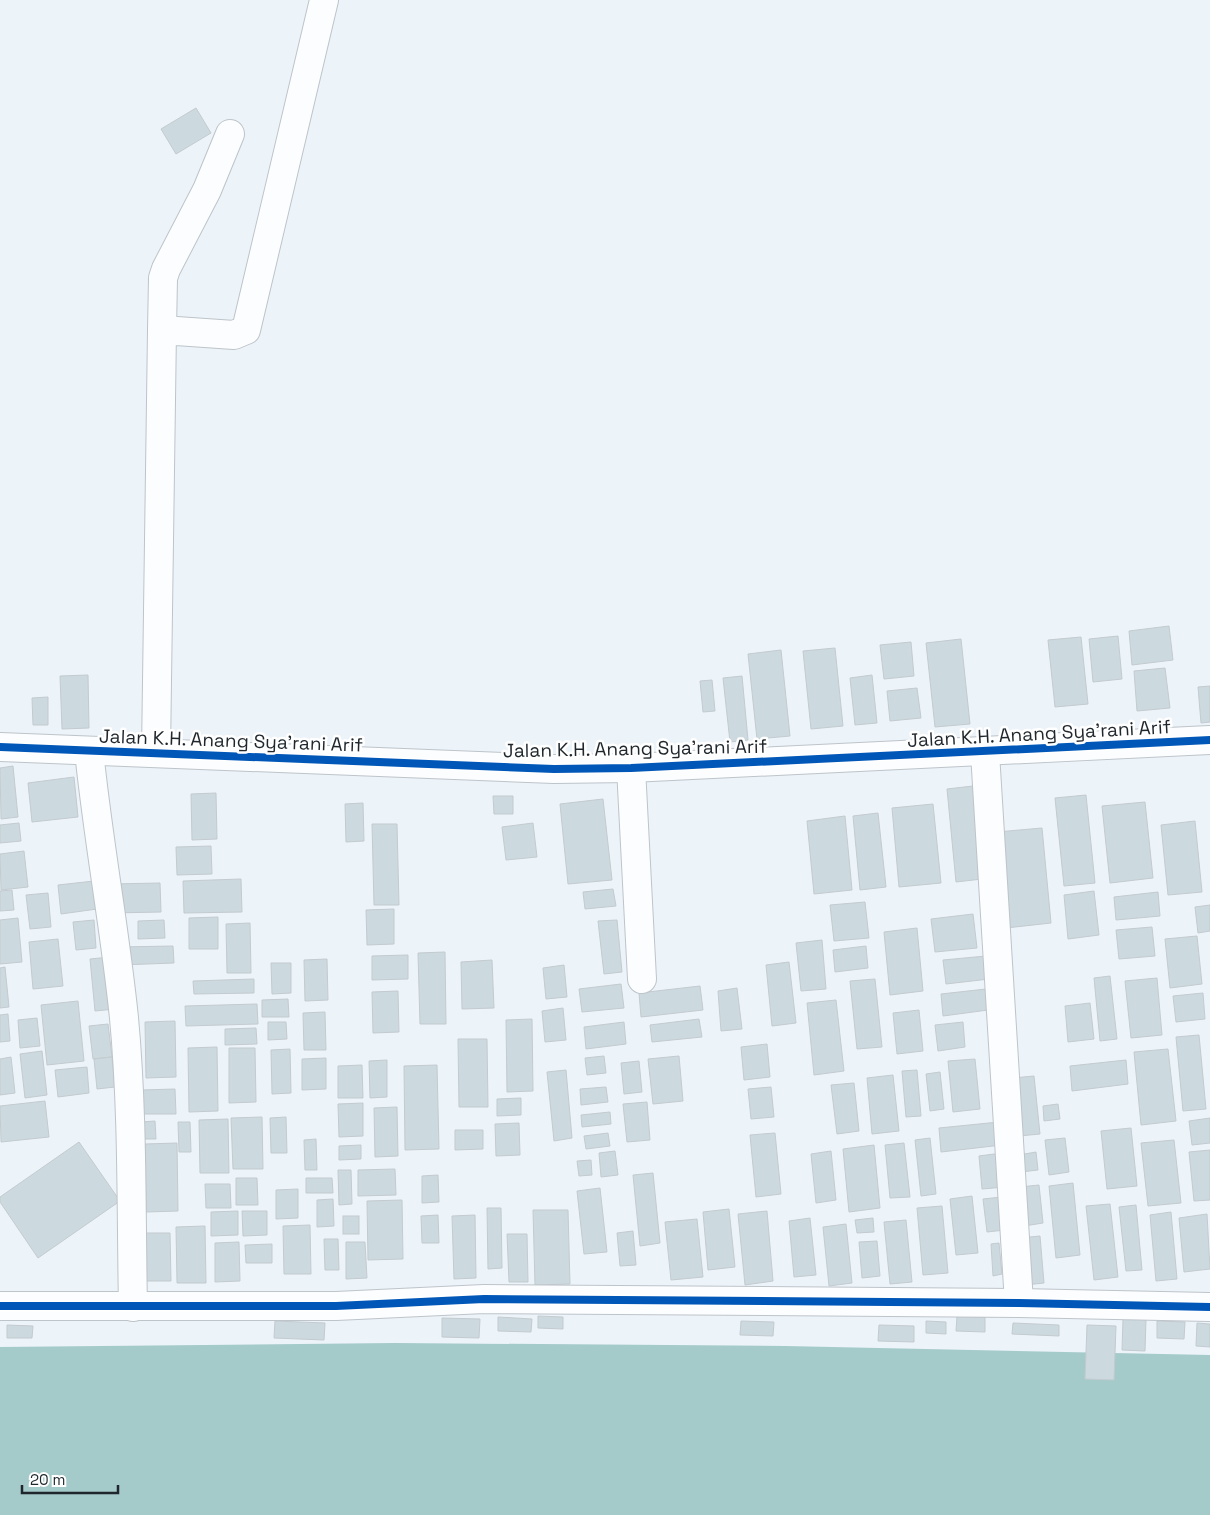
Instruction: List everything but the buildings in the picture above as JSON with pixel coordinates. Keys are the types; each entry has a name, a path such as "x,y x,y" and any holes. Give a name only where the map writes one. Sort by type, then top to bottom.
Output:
{"street":[{"path":"162,330 234,335 246,330 324,0"},
{"path":"156,752 163,278 166,268 207,190 230,134"},
{"name":"Jalan K.H. Anang Sya'rani Arif","path":"0,746 554,769 631,768 985,753 1210,740"},
{"path":"89,751 96,819 124,1017 130,1130 133,1307"},
{"path":"985,753 1020,1302"},
{"path":"631,768 642,979"},
{"path":"0,1306 336,1306 484,1299 1020,1302 1210,1307"}],"shaded area":[{"path":"395,1343 785,1346 1210,1355 1210,1515 0,1515 0,1347"}],"cycle path":[{"path":"0,747 554,769 631,768 1210,740"},
{"path":"0,1306 336,1306 484,1299 1019,1303 1210,1307"}]}
